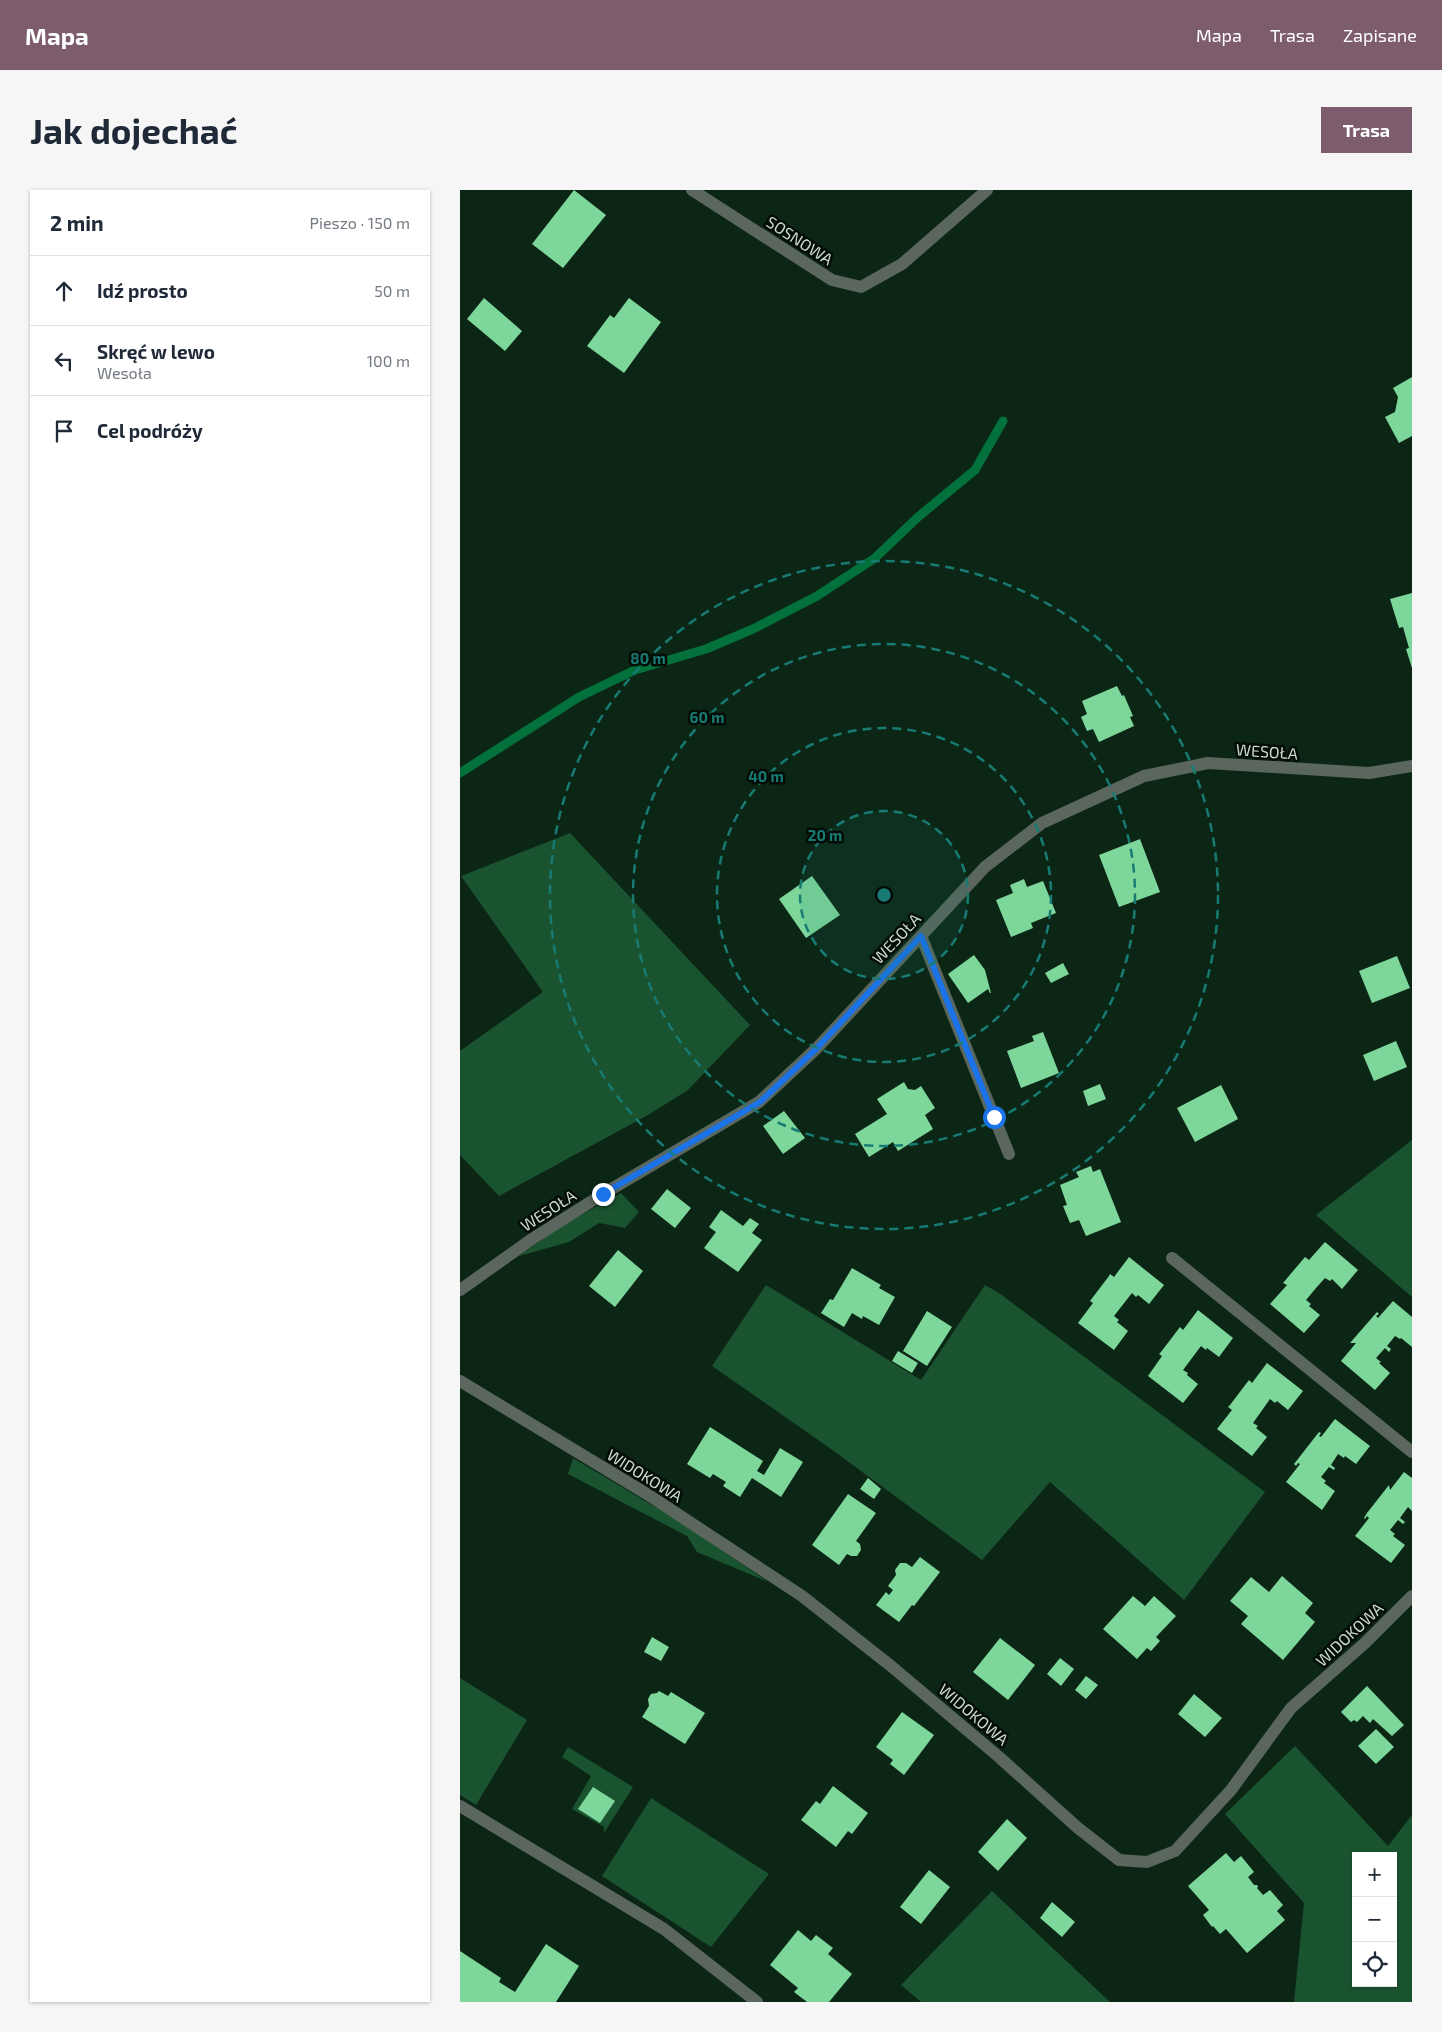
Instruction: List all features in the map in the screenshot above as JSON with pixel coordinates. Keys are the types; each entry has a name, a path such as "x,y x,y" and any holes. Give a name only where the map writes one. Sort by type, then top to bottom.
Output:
{"street":[{"name":"SOSNOWA","path":"692,190 832,280 861,287 902,264 987,190"},
{"name":"WESOŁA","path":"460,1290 532,1239 579,1209 760,1102 817,1048 984,867 1042,823 1144,776 1208,763 1368,773 1412,766"},
{"path":"921,936 1009,1154"},
{"path":"1172,1258 1412,1452"},
{"name":"WIDOKOWA","path":"460,1381 648,1494 802,1596 891,1666 999,1757 1078,1828 1119,1860 1147,1862 1175,1851 1231,1790 1291,1708 1365,1643 1412,1596"},
{"path":"460,1806 664,1929 757,2002"}],"green space":[{"path":"570,833 750,1025 688,1090 648,1115 499,1196 460,1155 460,1051 543,992 461,876"},
{"path":"1412,1140 1412,1297 1316,1215"},
{"path":"621,1193 639,1212 625,1228 599,1223 569,1242 519,1256 563,1225"},
{"path":"766,1285 921,1380 985,1285 999,1293 1265,1492 1184,1600 1050,1482 982,1560 831,1449 712,1366"},
{"path":"573,1458 684,1524 768,1582 697,1552 687,1536 568,1474"},
{"path":"460,1678 527,1720 476,1805 460,1795"},
{"path":"1295,1746 1388,1846 1412,1815 1412,2002 1294,2002 1304,1903 1225,1814"},
{"path":"568,1747 633,1787 604,1833 604,1827 572,1809 591,1776 562,1757"},
{"path":"651,1798 769,1874 711,1947 602,1876"},
{"path":"992,1891 1110,2002 921,2002 901,1985"}],"building":[{"path":"574,190 606,215 563,268 532,244"},
{"path":"484,298 522,331 505,351 467,319"},
{"path":"629,298 661,322 624,373 587,346 610,315 614,318"},
{"path":"1412,377 1412,436 1399,443 1385,417 1395,412 1398,397 1393,388"},
{"path":"1412,593 1412,668 1406,649 1409,648 1403,627 1399,628 1390,599"},
{"path":"1117,686 1122,696 1124,695 1133,716 1130,717 1134,726 1099,742 1093,729 1087,731 1081,717 1087,714 1082,701"},
{"path":"1140,839 1160,892 1119,907 1099,855"},
{"path":"812,876 840,915 806,938 779,899"},
{"path":"1024,879 1027,887 1043,881 1056,913 1031,923 1033,928 1011,937 996,900 1013,893 1010,885"},
{"path":"974,955 985,970 991,993 988,989 968,1003 948,974"},
{"path":"1397,956 1410,988 1372,1003 1359,971"},
{"path":"1063,963 1069,974 1051,983 1045,973"},
{"path":"1043,1032 1059,1073 1021,1088 1007,1051 1034,1041 1032,1036"},
{"path":"1396,1041 1407,1067 1374,1081 1363,1055"},
{"path":"904,1082 908,1089 915,1090 921,1086 935,1108 925,1115 933,1129 898,1151 893,1142 869,1157 855,1134 887,1114 877,1099"},
{"path":"1100,1084 1106,1099 1088,1106 1083,1091"},
{"path":"1221,1085 1238,1119 1195,1142 1177,1108"},
{"path":"784,1111 805,1138 783,1154 763,1126"},
{"path":"1091,1166 1093,1172 1100,1169 1121,1222 1086,1236 1079,1220 1070,1223 1063,1206 1067,1205 1060,1185 1079,1177 1076,1172"},
{"path":"667,1189 691,1208 675,1228 651,1209"},
{"path":"721,1210 743,1226 750,1218 759,1224 752,1233 762,1240 738,1272 704,1248 716,1232 709,1227"},
{"path":"1325,1242 1358,1270 1342,1289 1332,1279 1330,1281 1325,1278 1316,1288 1306,1300 1311,1304 1309,1306 1320,1315 1304,1333 1270,1304 1287,1285 1283,1283 1305,1257 1309,1260"},
{"path":"618,1250 643,1271 615,1307 589,1286"},
{"path":"1129,1257 1164,1285 1149,1304 1138,1295 1136,1297 1132,1293 1114,1316 1119,1320 1117,1322 1128,1331 1114,1350 1078,1323 1093,1303 1090,1301 1110,1274 1114,1277"},
{"path":"852,1268 881,1285 879,1288 895,1297 879,1325 863,1316 862,1319 852,1313 844,1327 821,1313 830,1299 833,1300"},
{"path":"1393,1301 1412,1317 1412,1347 1401,1338 1395,1336 1387,1346 1391,1349 1389,1352 1385,1348 1376,1358 1390,1373 1375,1390 1341,1361 1356,1343 1350,1343 1377,1312 1379,1314 1376,1316 1378,1318"},
{"path":"1198,1310 1233,1338 1219,1357 1201,1346 1183,1370 1198,1384 1183,1403 1148,1376 1162,1356 1159,1354 1180,1327 1183,1330"},
{"path":"927,1311 952,1327 927,1366 903,1351"},
{"path":"898,1351 918,1363 912,1373 892,1361"},
{"path":"1267,1363 1303,1391 1288,1410 1277,1401 1275,1403 1270,1399 1253,1423 1267,1437 1252,1456 1217,1429 1232,1410 1228,1407 1249,1380 1252,1383"},
{"path":"1335,1419 1370,1446 1356,1464 1345,1456 1344,1458 1338,1454 1331,1465 1335,1468 1334,1470 1329,1467 1321,1477 1326,1481 1324,1483 1335,1491 1322,1510 1286,1482 1300,1464 1298,1463 1296,1466 1294,1464 1319,1432 1321,1437"},
{"path":"710,1427 763,1461 757,1471 764,1475 780,1448 803,1462 781,1497 752,1478 740,1497 723,1486 726,1482 713,1474 710,1478 687,1464"},
{"path":"1404,1472 1412,1478 1412,1511 1408,1507 1400,1518 1405,1522 1403,1524 1398,1520 1390,1530 1395,1534 1393,1536 1405,1545 1391,1563 1355,1536 1369,1518 1367,1516 1364,1518 1367,1513 1389,1485 1390,1490"},
{"path":"868,1478 881,1489 874,1499 860,1489"},
{"path":"848,1494 876,1513 856,1541 860,1544 861,1550 857,1556 847,1554 839,1565 812,1545"},
{"path":"920,1557 940,1572 899,1622 876,1605 886,1592 889,1595 893,1590 888,1586 896,1575 895,1570 900,1563 906,1563 912,1567"},
{"path":"1282,1576 1313,1603 1305,1613 1315,1622 1283,1660 1241,1624 1248,1616 1230,1601 1251,1577 1269,1592"},
{"path":"1133,1596 1145,1606 1154,1596 1176,1616 1156,1637 1160,1641 1151,1651 1147,1648 1137,1659 1103,1629"},
{"path":"652,1637 669,1647 661,1661 644,1652"},
{"path":"1000,1638 1035,1665 1008,1700 973,1672"},
{"path":"1060,1658 1074,1669 1061,1686 1047,1674"},
{"path":"1086,1676 1098,1685 1086,1699 1075,1690"},
{"path":"1367,1686 1404,1725 1392,1736 1373,1719 1370,1723 1363,1716 1357,1722 1354,1720 1351,1722 1341,1712"},
{"path":"659,1691 668,1696 671,1692 705,1713 685,1744 642,1717 649,1706 648,1699 651,1694"},
{"path":"1194,1694 1222,1718 1205,1737 1178,1714"},
{"path":"902,1712 934,1735 904,1775 890,1764 893,1760 876,1747"},
{"path":"1376,1729 1394,1747 1376,1764 1358,1746"},
{"path":"833,1786 868,1813 852,1834 848,1831 836,1847 801,1820 816,1801 820,1804"},
{"path":"593,1787 615,1801 600,1823 578,1809"},
{"path":"1007,1819 1027,1838 998,1871 978,1852"},
{"path":"1226,1853 1234,1862 1241,1856 1254,1872 1248,1877 1254,1885 1257,1885 1257,1888 1263,1895 1270,1890 1283,1905 1277,1911 1285,1920 1247,1953 1226,1929 1220,1934 1212,1927 1203,1915 1209,1910 1188,1886"},
{"path":"929,1870 950,1887 921,1924 900,1907"},
{"path":"1052,1902 1075,1922 1062,1937 1040,1918"},
{"path":"798,1930 811,1941 816,1935 833,1948 828,1954 852,1974 829,2002 807,2002 794,1992 798,1988 770,1965"},
{"path":"546,1944 579,1966 556,2002 460,2002 460,1951 501,1978 499,1982 515,1992"}],"waterway":[{"path":"460,773 579,697 635,670 706,649 753,629 817,596 875,558 918,517 975,470 1003,421"}],"route":[{"path":"603,1194 760,1102 817,1048 921,936 994,1117"}]}
